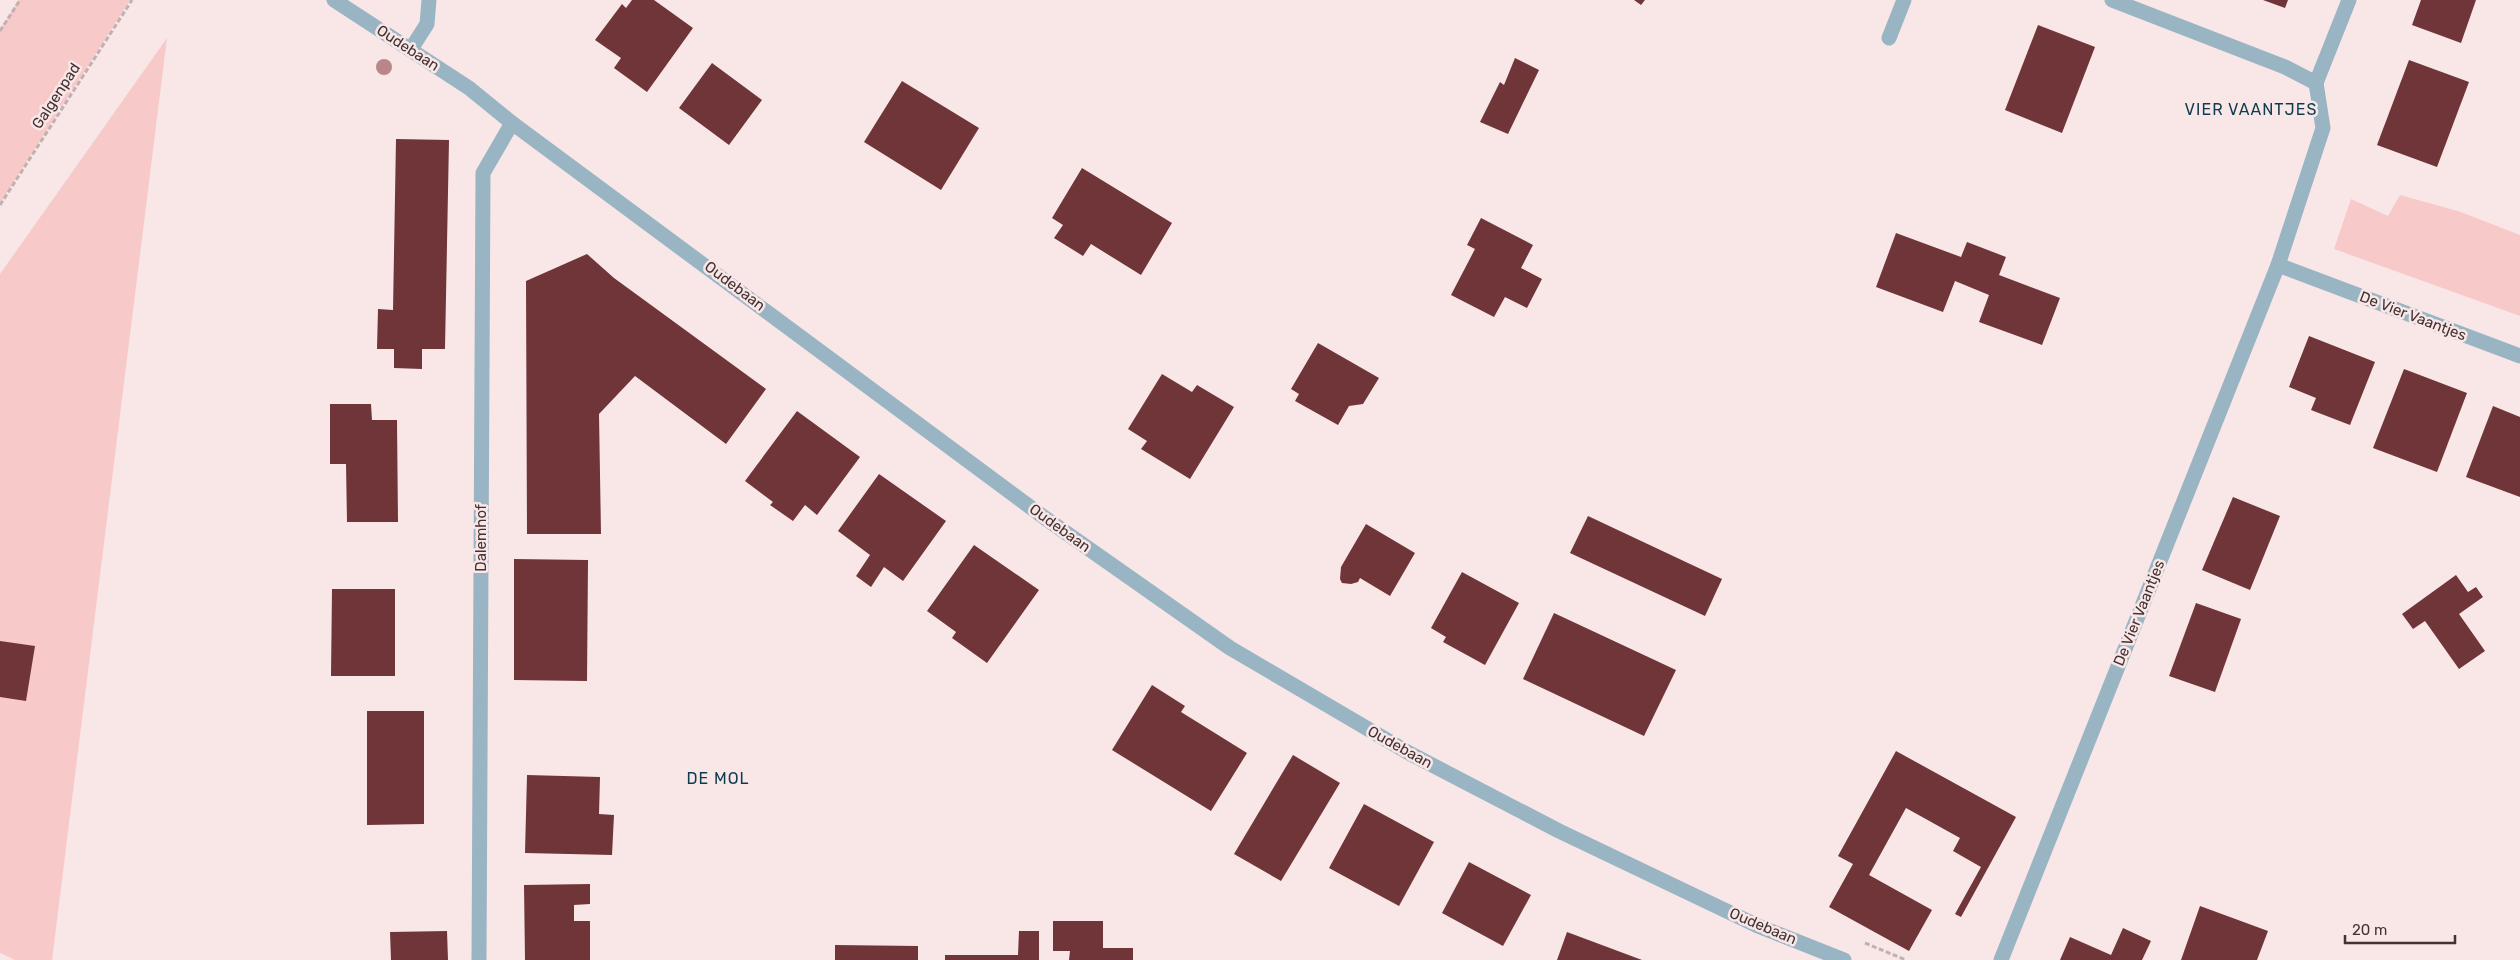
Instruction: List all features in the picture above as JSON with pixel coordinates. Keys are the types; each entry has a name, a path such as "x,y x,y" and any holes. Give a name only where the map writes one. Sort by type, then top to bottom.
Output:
{"street":[{"name":"Oudebaan","path":"334,0 469,88 512,123 1045,518 1230,648 1409,753 1559,830 1758,926 1844,960"},
{"path":"410,49 427,24 429,0"},
{"path":"1889,38 1904,0"},
{"path":"2112,0 2285,67 2316,83 2349,0"},
{"name":"De Vier Vaantjes","path":"2001,960 2278,265 2323,128 2316,83"},
{"name":"Dalemhof","path":"479,960 483,173 512,123"},
{"name":"De Vier Vaantjes","path":"2278,265 2520,356"}],"path":[{"path":"0,31 20,0"},
{"name":"Galgenpad","path":"0,205 132,0"},
{"path":"1861,942 1906,960"}],"shaded area":[{"path":"19,0 130,0 0,203 0,30"},
{"path":"167,38 52,960 15,960 0,953 0,274"},
{"path":"2400,195 2461,212 2520,235 2520,316 2334,249 2351,199 2388,216"}],"building":[{"path":"632,0 654,0 693,28 647,92 614,68 621,58 595,40 622,4 626,8"},
{"path":"1634,0 1645,0 1641,5"},
{"path":"2263,0 2288,0 2285,8"},
{"path":"2421,0 2476,0 2461,43 2412,25"},
{"path":"2038,25 2095,47 2062,133 2005,110"},
{"path":"1515,58 1539,70 1508,134 1480,122 1500,82 1504,85"},
{"path":"2409,60 2469,82 2437,167 2377,145"},
{"path":"712,63 762,100 729,145 679,108"},
{"path":"902,81 979,128 941,190 864,142"},
{"path":"396,139 449,140 445,349 422,349 422,369 394,368 394,349 377,349 378,309 393,310"},
{"path":"1082,168 1172,223 1141,275 1091,244 1083,256 1054,238 1063,225 1052,218"},
{"path":"1481,218 1533,245 1521,268 1542,279 1527,308 1505,297 1494,317 1451,295 1475,249 1467,245"},
{"path":"1896,233 1961,257 1967,242 2006,257 1999,275 2060,298 2042,345 1979,322 1989,295 1955,281 1943,312 1876,287"},
{"path":"587,254 614,278 766,389 726,444 635,376 599,414 601,534 527,534 526,281"},
{"path":"2309,336 2375,362 2350,425 2311,410 2316,398 2289,387"},
{"path":"1318,343 1379,378 1363,404 1349,406 1338,425 1295,401 1299,394 1291,389"},
{"path":"2404,369 2467,393 2437,472 2373,448"},
{"path":"1162,374 1192,392 1197,385 1234,407 1190,479 1141,449 1147,441 1128,429"},
{"path":"330,404 371,404 372,420 397,420 398,522 347,522 346,464 330,464"},
{"path":"2493,406 2520,417 2520,497 2466,477"},
{"path":"797,411 860,457 817,515 805,505 793,521 770,505 773,502 745,481"},
{"path":"879,474 946,521 903,581 884,567 871,587 856,576 870,555 838,531"},
{"path":"2233,497 2280,516 2250,590 2202,570"},
{"path":"1588,516 1722,579 1705,616 1570,553"},
{"path":"1366,524 1415,553 1390,596 1360,578 1358,582 1351,584 1342,583 1340,579 1341,567"},
{"path":"974,545 1039,590 987,663 952,638 956,632 927,611"},
{"path":"514,559 588,560 587,681 514,680"},
{"path":"1462,572 1519,603 1485,665 1443,642 1446,637 1431,628"},
{"path":"2456,575 2468,592 2476,587 2483,597 2459,614 2485,651 2459,669 2425,621 2413,629 2402,614"},
{"path":"332,589 395,589 395,676 331,676"},
{"path":"2196,603 2241,619 2215,692 2169,676"},
{"path":"1554,613 1676,670 1644,736 1523,679"},
{"path":"0,641 35,646 26,701 0,697"},
{"path":"1152,685 1185,706 1181,712 1247,753 1211,811 1112,750"},
{"path":"367,711 424,711 424,824 367,825"},
{"path":"1896,751 2016,817 1961,917 1955,914 1981,867 1953,851 1960,838 1906,808 1869,875 1932,910 1909,951 1829,907 1853,864 1838,856"},
{"path":"1293,755 1340,783 1281,881 1234,854"},
{"path":"527,775 600,777 599,814 614,815 612,855 525,853"},
{"path":"1364,804 1434,842 1399,906 1329,868"},
{"path":"1469,862 1531,895 1503,946 1442,913"},
{"path":"590,884 590,904 574,905 574,921 590,921 590,960 525,960 524,885"},
{"path":"2200,906 2268,931 2257,960 2181,960"},
{"path":"1053,921 1103,921 1103,948 1133,948 1133,960 1069,960 1070,951 1053,951"},
{"path":"2123,928 2151,941 2142,960 2060,960 2070,937 2111,955"},
{"path":"447,931 448,960 391,960 390,932"},
{"path":"1019,931 1039,931 1039,960 945,960 945,955 1018,955"},
{"path":"1567,932 1642,960 1557,960"},
{"path":"835,945 918,946 918,960 835,960"}],"district":[{"name":"VIER VAANTJES","path":"2251,109"},
{"name":"DE MOL","path":"718,778"}]}
